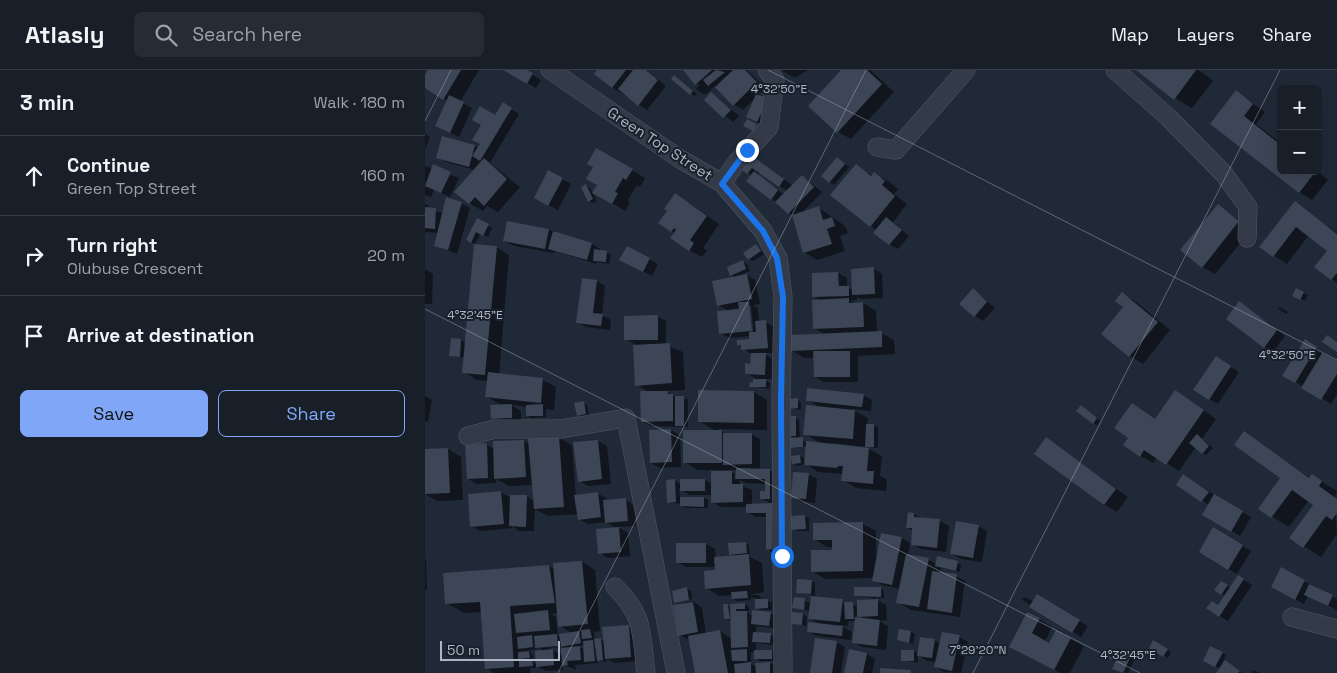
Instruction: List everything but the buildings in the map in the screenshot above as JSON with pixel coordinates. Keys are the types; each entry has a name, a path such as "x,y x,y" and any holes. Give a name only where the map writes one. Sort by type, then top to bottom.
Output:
{"street":[{"name":"Green Top Street","path":"550,70 680,160 722,184 763,231 777,258 783,297 781,439 783,673"},
{"path":"722,184 737,162 769,127 775,80 767,70"},
{"path":"877,147 896,150 966,70"},
{"path":"1115,70 1169,118 1224,174 1248,207 1247,238"},
{"path":"468,436 495,429 561,429 626,418 676,673"},
{"path":"615,587 630,601 639,618 646,673"},
{"path":"1292,617 1337,629"}],"route":[{"path":"747,150 722,184 763,231 777,258 783,297 781,400 782,556"}]}
